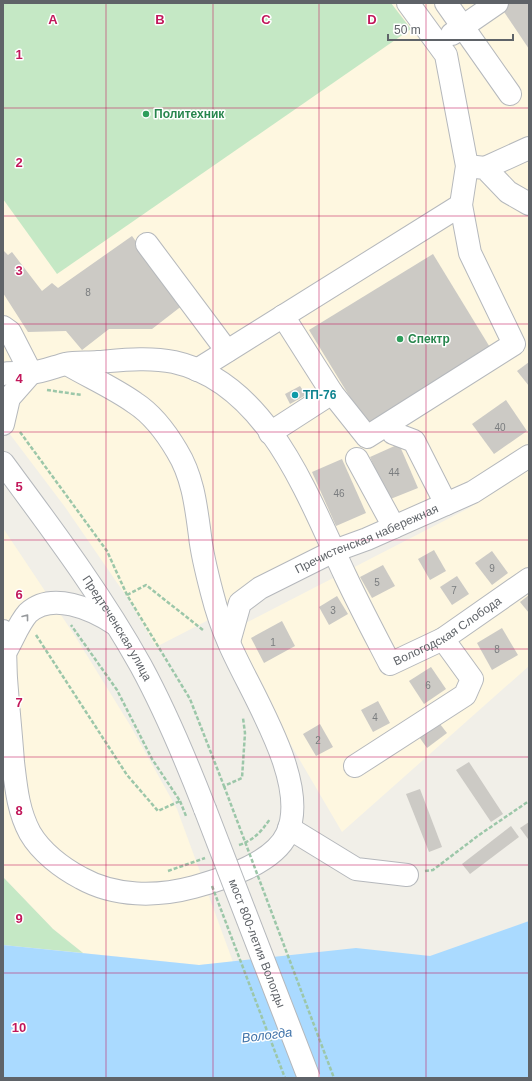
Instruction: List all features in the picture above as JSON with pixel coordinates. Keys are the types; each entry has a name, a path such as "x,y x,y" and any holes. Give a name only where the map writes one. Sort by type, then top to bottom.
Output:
{"street":[{"path":"283,316 332,393 366,437 514,344 470,253 461,205 476,167 446,55 408,3"},
{"path":"446,3 510,94"},
{"path":"438,43 497,3"},
{"path":"476,167 529,148"},
{"path":"476,167 508,192 529,204"},
{"path":"197,370 461,205"},
{"path":"147,244 227,351"},
{"path":"3,326 10,332 37,381"},
{"path":"11,427 9,398 67,364 133,359 173,362 197,370 225,385 243,399 270,433 308,494 334,551"},
{"path":"67,364 136,404 161,429 177,451 192,484 204,561 213,596 229,642 286,768 294,808 281,821"},
{"path":"3,374 37,381"},
{"path":"270,433 332,393"},
{"path":"393,433 414,441 446,504"},
{"name":"Пречистенская набережная","path":"229,642 240,603 260,588 334,551 394,527 473,492 529,456"},
{"path":"357,459 394,527"},
{"name":"Предтеченская улица","path":"3,463 79,568 140,665 162,708 196,816"},
{"name":"Вологодская Слобода","path":"334,551 390,664 443,639 529,579"},
{"path":"115,624 104,617 81,607 57,603 36,608 24,618 5,641 4,674 20,808 31,835 56,862 83,879 105,889 130,893 183,890 223,878 265,859 278,848 287,834 281,821"},
{"path":"355,766 465,695 472,679 443,639"},
{"name":"мост 800-летия Вологды","path":"196,816 309,1078"},
{"path":"281,821 356,869 407,875"}],"path":[{"path":"37,381 86,396"},
{"path":"11,427 75,505 107,551 127,595 190,699 334,1078"},
{"path":"127,595 146,585 205,632 202,625"},
{"path":"24,618 127,775 158,811 180,801"},
{"path":"65,621 74,627 117,690 152,759 180,801 196,816"},
{"path":"243,714 250,728"},
{"path":"224,786 242,778 245,733"},
{"path":"407,875 433,870 479,835 529,801"},
{"path":"236,846 250,841 262,831 281,821"},
{"path":"200,852 205,866"},
{"path":"163,873 207,858"},
{"path":"210,881 285,1078"}],"shaded area":[{"path":"3,3 529,3 529,444 457,492 156,647 131,603 65,507 3,425"},
{"path":"529,467 529,666 342,832 271,711 232,630 469,508"},
{"path":"3,528 75,636 130,725 177,809 233,962 199,965 83,953 53,929 3,877"}],"green space":[{"name":"Политехник","path":"3,3 391,3 411,29 57,274 3,199"},
{"path":"3,877 53,929 83,953 3,945"}],"water":[{"name":"Вологда","path":"529,921 529,1078 3,1078 3,945 199,965 356,948 430,956"}],"building":[{"path":"498,3 529,3 529,49"},
{"path":"132,236 183,305 152,329 109,329 82,350 66,331 28,332 3,293 3,250 8,255 12,252 42,291 52,283 58,288"},
{"name":"Спектр","path":"433,254 491,349 367,425 309,330"},
{"path":"529,362 529,386 517,371"},
{"name":"ТП-76","path":"300,386 306,395 290,404 285,394"},
{"path":"506,400 527,431 494,454 472,424"},
{"path":"399,444 418,488 388,500 370,457"},
{"path":"342,459 366,513 336,526 312,472"},
{"path":"434,550 446,571 430,580 418,559"},
{"path":"492,551 508,573 492,585 475,563"},
{"path":"383,565 395,586 372,598 360,577"},
{"path":"457,576 469,594 452,605 440,587"},
{"path":"529,595 529,613 520,602"},
{"path":"337,596 348,614 329,625 319,607"},
{"path":"282,621 295,646 264,663 251,638"},
{"path":"502,628 518,655 492,670 477,643"},
{"path":"431,667 446,689 424,704 409,681"},
{"path":"378,701 390,723 373,732 361,710"},
{"path":"436,719 447,733 427,748 417,734"},
{"path":"320,724 333,747 316,756 303,734"},
{"path":"469,762 503,814 491,822 456,770"},
{"path":"420,789 442,847 429,852 406,794"},
{"path":"529,822 529,838 528,839 520,828"},
{"path":"511,826 519,837 470,874 462,864"}],"place":[{"name":"Политехник","path":"146,114"},
{"name":"Спектр","path":"400,339"},
{"name":"ТП-76","path":"295,395"}]}
